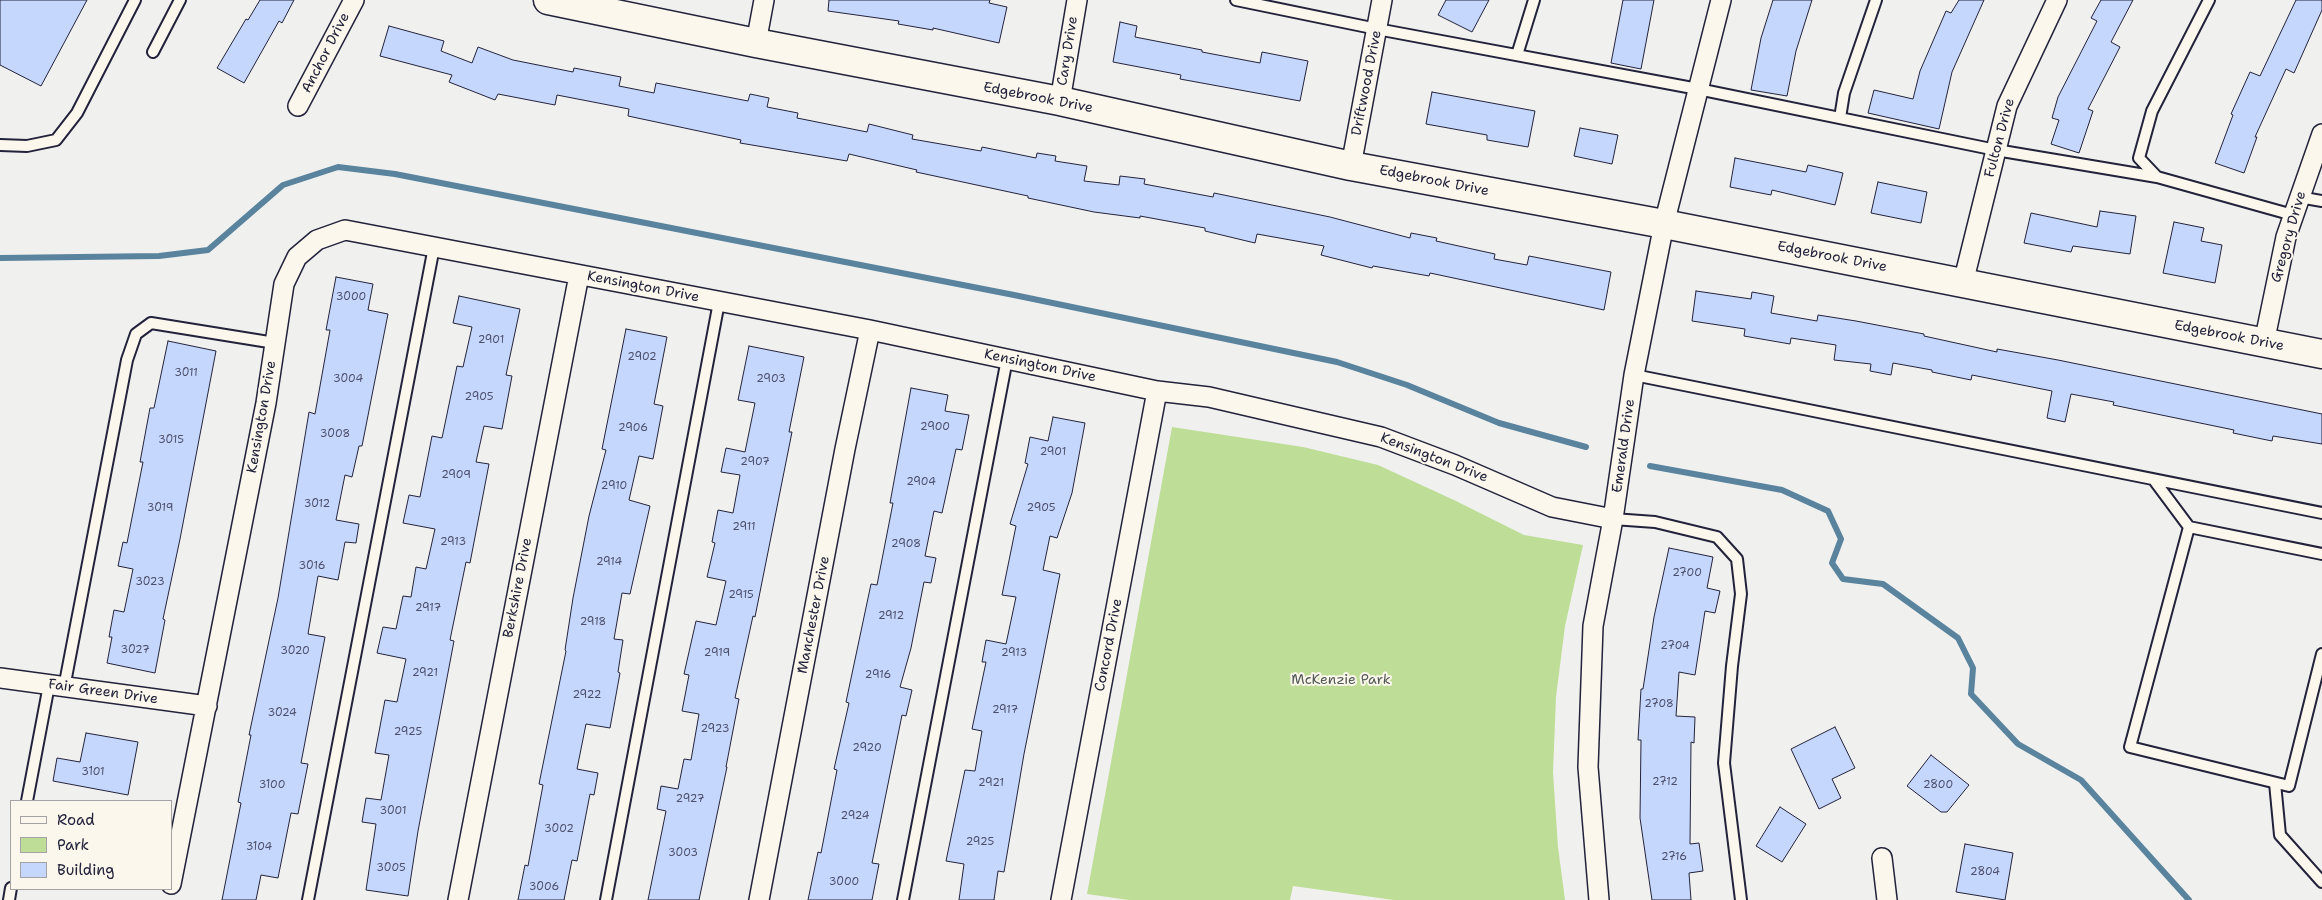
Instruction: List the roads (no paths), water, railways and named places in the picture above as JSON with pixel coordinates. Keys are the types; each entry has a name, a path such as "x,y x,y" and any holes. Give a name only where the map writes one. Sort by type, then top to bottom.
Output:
{"street":[{"name":"Anchor Drive","path":"298,106 354,0"},
{"name":"Edgebrook Drive","path":"548,0 756,43 1060,101 1351,166 1664,224 2322,354"},
{"path":"756,43 764,0"},
{"name":"Cary Drive","path":"1060,101 1077,0"},
{"name":"Driftwood Drive","path":"1351,166 1382,0"},
{"name":"Emerald Drive","path":"1599,900 1588,767 1593,626 1613,519 1634,375 1664,224 1721,0"},
{"name":"Fulton Drive","path":"1963,283 2007,106 2057,0"},
{"name":"Gregory Drive","path":"2264,343 2276,277 2293,215 2322,134"},
{"name":"Kensington Drive","path":"172,879 266,403 284,284 297,258 318,240 345,230 870,330 1157,391 1209,396 1381,437 1455,465 1552,507 1613,519"},
{"name":"Berkshire Drive","path":"458,900 579,275"},
{"name":"Manchester Drive","path":"759,900 845,449 870,330"},
{"name":"Concord Drive","path":"1061,900 1157,391"},
{"name":"Fair Green Drive","path":"0,678 207,706"},
{"path":"1882,858 1887,900"}],"lane":[{"path":"0,145 27,146 56,140 77,113 135,0"},
{"path":"154,52 180,0"},
{"path":"1236,0 1377,29 1698,89 1996,150 2157,176 2293,215"},
{"path":"1517,55 1534,0"},
{"path":"1840,118 1844,94 1876,0"},
{"path":"2157,176 2139,158 2152,111 2209,0"},
{"path":"2299,197 2322,201"},
{"path":"308,900 434,247"},
{"path":"606,900 719,302"},
{"path":"27,800 56,686 127,360 136,334 151,323 275,343"},
{"path":"903,900 1007,359"},
{"path":"1634,375 2322,513"},
{"path":"2154,480 2189,527 2322,554"},
{"path":"1613,519 1655,522 1718,537 1737,559 1741,594 1732,666 1724,763 1741,900"},
{"path":"2189,527 2130,747 2289,786 2322,654"},
{"path":"2275,783 2280,834 2322,882"}],"waterway":[{"path":"0,258 159,256 208,250 283,185 338,167 395,174 1014,295 1337,362 1407,385 1499,423 1586,447"},
{"path":"1650,466 1782,490 1828,511 1841,539 1832,563 1843,579 1883,584 1958,638 1973,668 1971,694 2018,744 2081,780 2189,900"}],"park label":[{"name":"McKenzie Park","path":"1341,680"}]}
